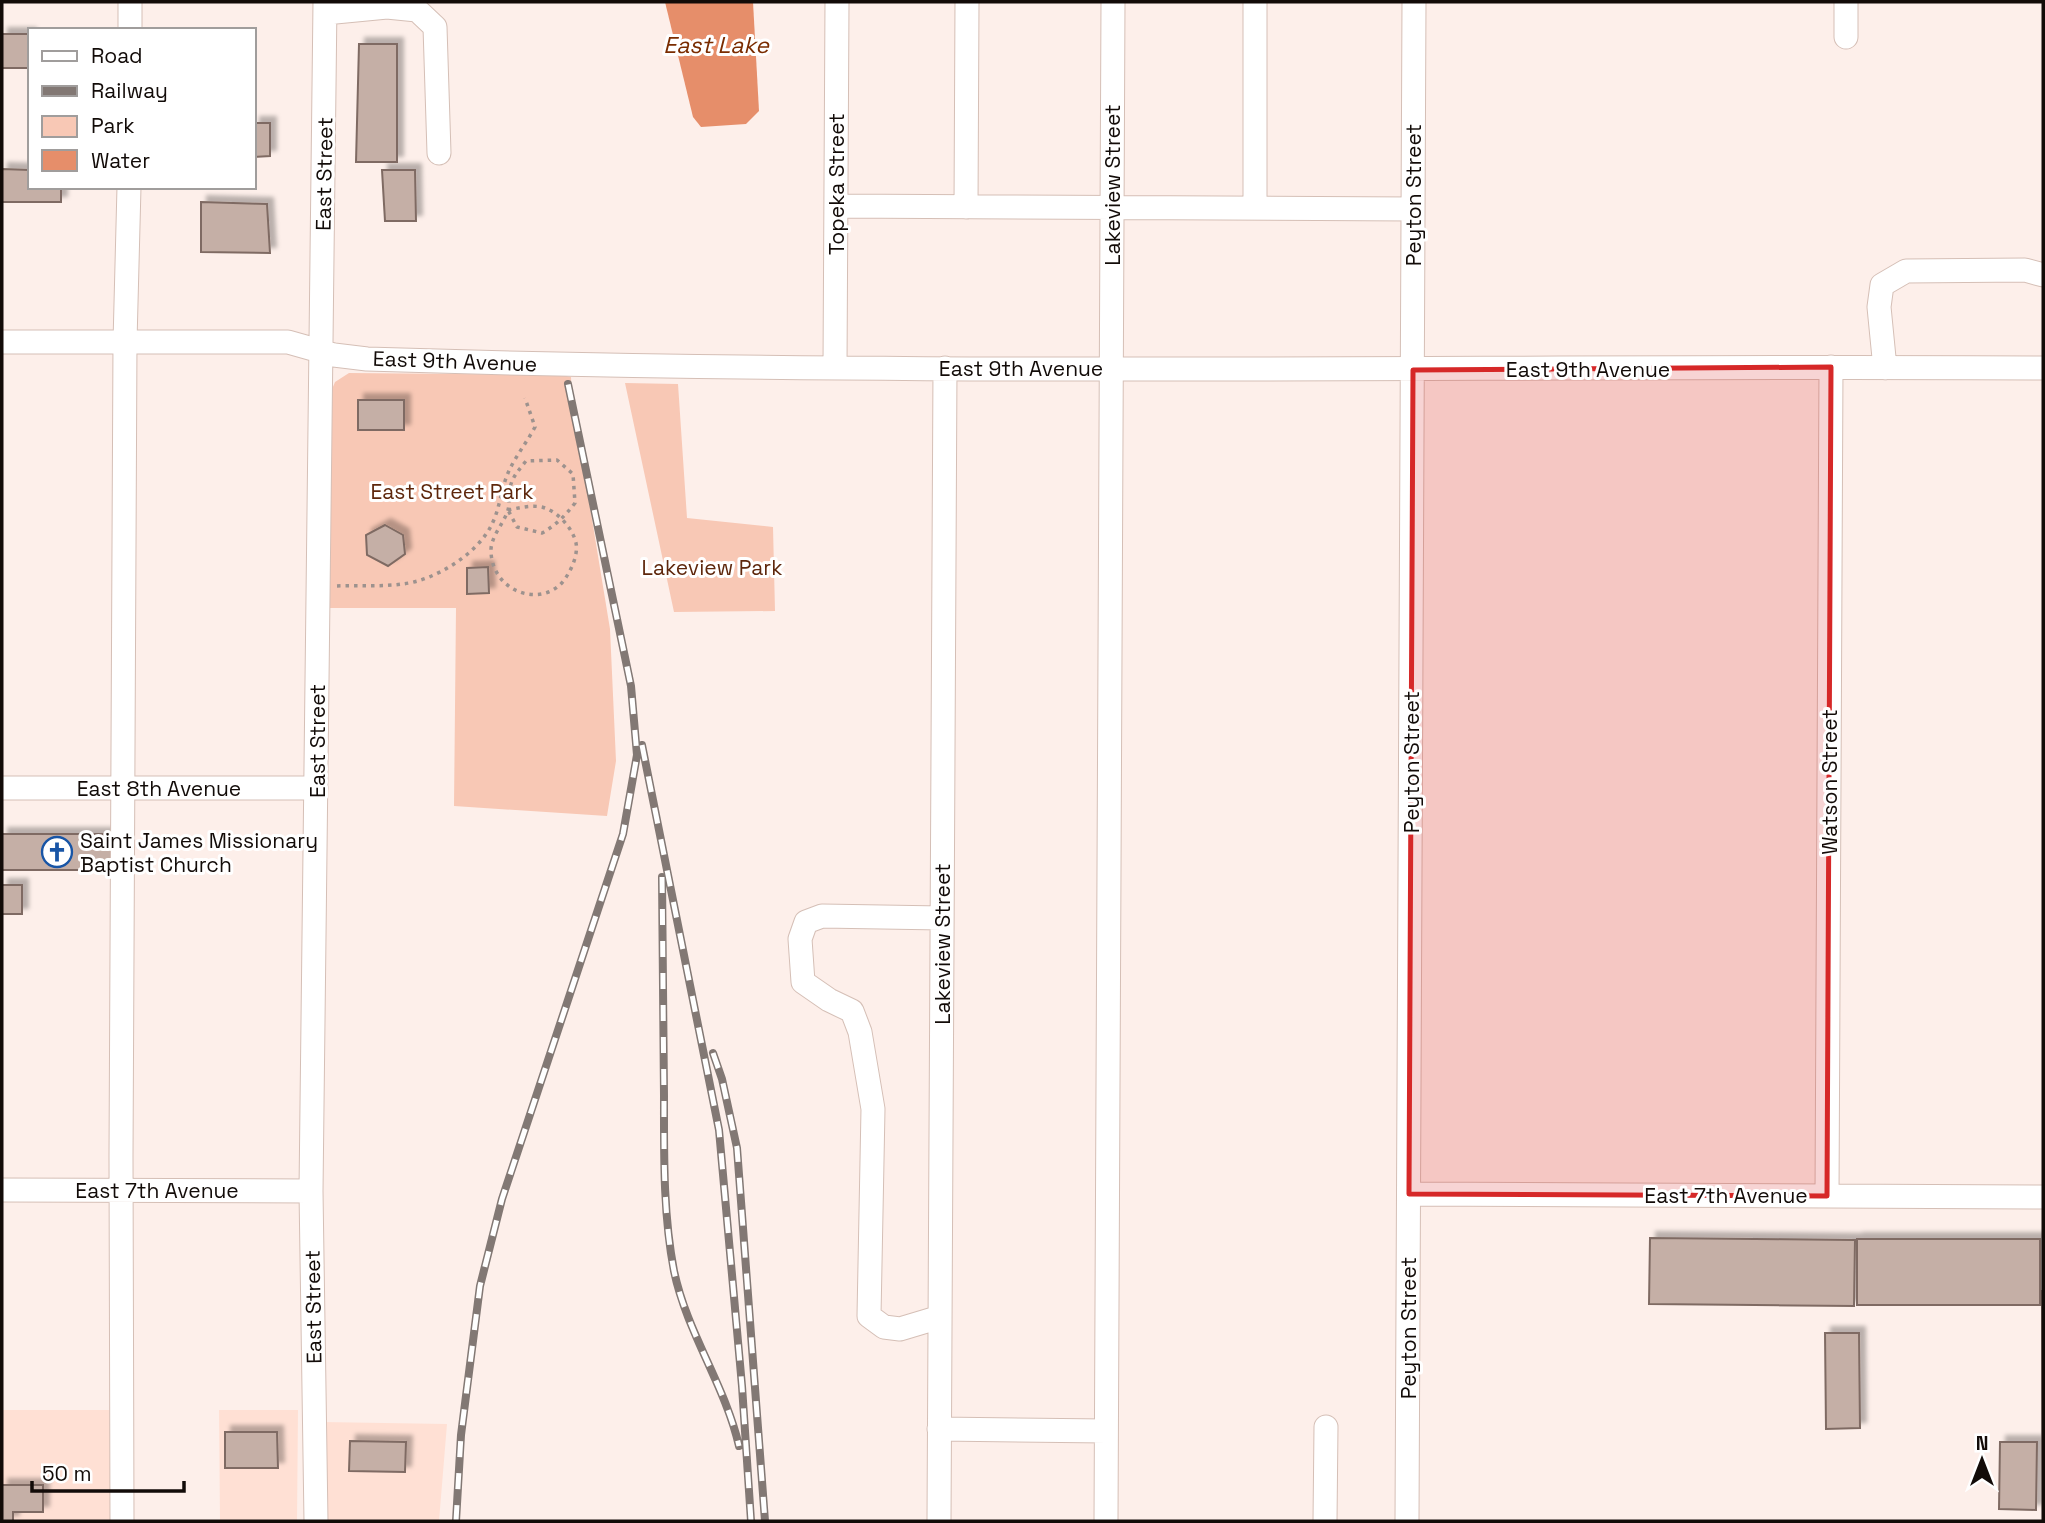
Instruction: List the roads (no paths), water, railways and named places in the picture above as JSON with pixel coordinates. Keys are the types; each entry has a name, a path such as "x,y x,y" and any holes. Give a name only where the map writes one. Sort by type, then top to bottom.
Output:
{"street":[{"path":"130,2 130,28"},
{"name":"Topeka Street","path":"835,367 837,2"},
{"path":"966,206 967,2"},
{"name":"Lakeview Street","path":"1106,1521 1113,2"},
{"path":"1255,2 1255,208"},
{"name":"Peyton Street","path":"1407,1521 1414,2"},
{"path":"1846,2 1846,37"},
{"path":"325,7 417,10 435,27 439,153"},
{"name":"East Street","path":"316,1521 312,1191 325,7"},
{"path":"122,1521 125,342 129,189"},
{"path":"836,206 1413,209"},
{"path":"1885,368 1879,307 1882,285 1906,271 2025,270 2043,275"},
{"name":"East 9th Avenue","path":"2,342 288,342 334,355 367,359 574,366 1413,370 2043,368"},
{"name":"Watson Street","path":"1827,1196 1831,367"},
{"name":"Lakeview Street","path":"939,1521 945,368"},
{"name":"East 8th Avenue","path":"2,788 316,789"},
{"path":"940,1317 900,1329 884,1327 869,1316 873,1110 859,1031 852,1011 829,1000 803,982 800,939 806,922 822,916 942,918"},
{"name":"East 7th Avenue","path":"2,1190 312,1191"},
{"name":"East 7th Avenue","path":"1409,1194 2043,1197"},
{"path":"1325,1521 1326,1427"},
{"path":"939,1429 1106,1431"}],"water":[{"name":"East Lake","path":"665,2 753,2 759,111 746,124 701,127 693,117"}],"railway":[{"path":"456,1521 461,1435 480,1286 502,1199 623,834 637,755 631,686 568,384"},
{"path":"642,745 719,1130 751,1521"},
{"path":"662,877 664,1162 670,1249 680,1294 725,1402 739,1446"},
{"path":"713,1053 722,1079 737,1148 765,1521"}],"place":[{"name":"Saint James Missionary Baptist Church","path":"57,852"}],"park label":[{"name":"East Street Park","path":"452,491"},
{"name":"Lakeview Park","path":"712,567"}]}
